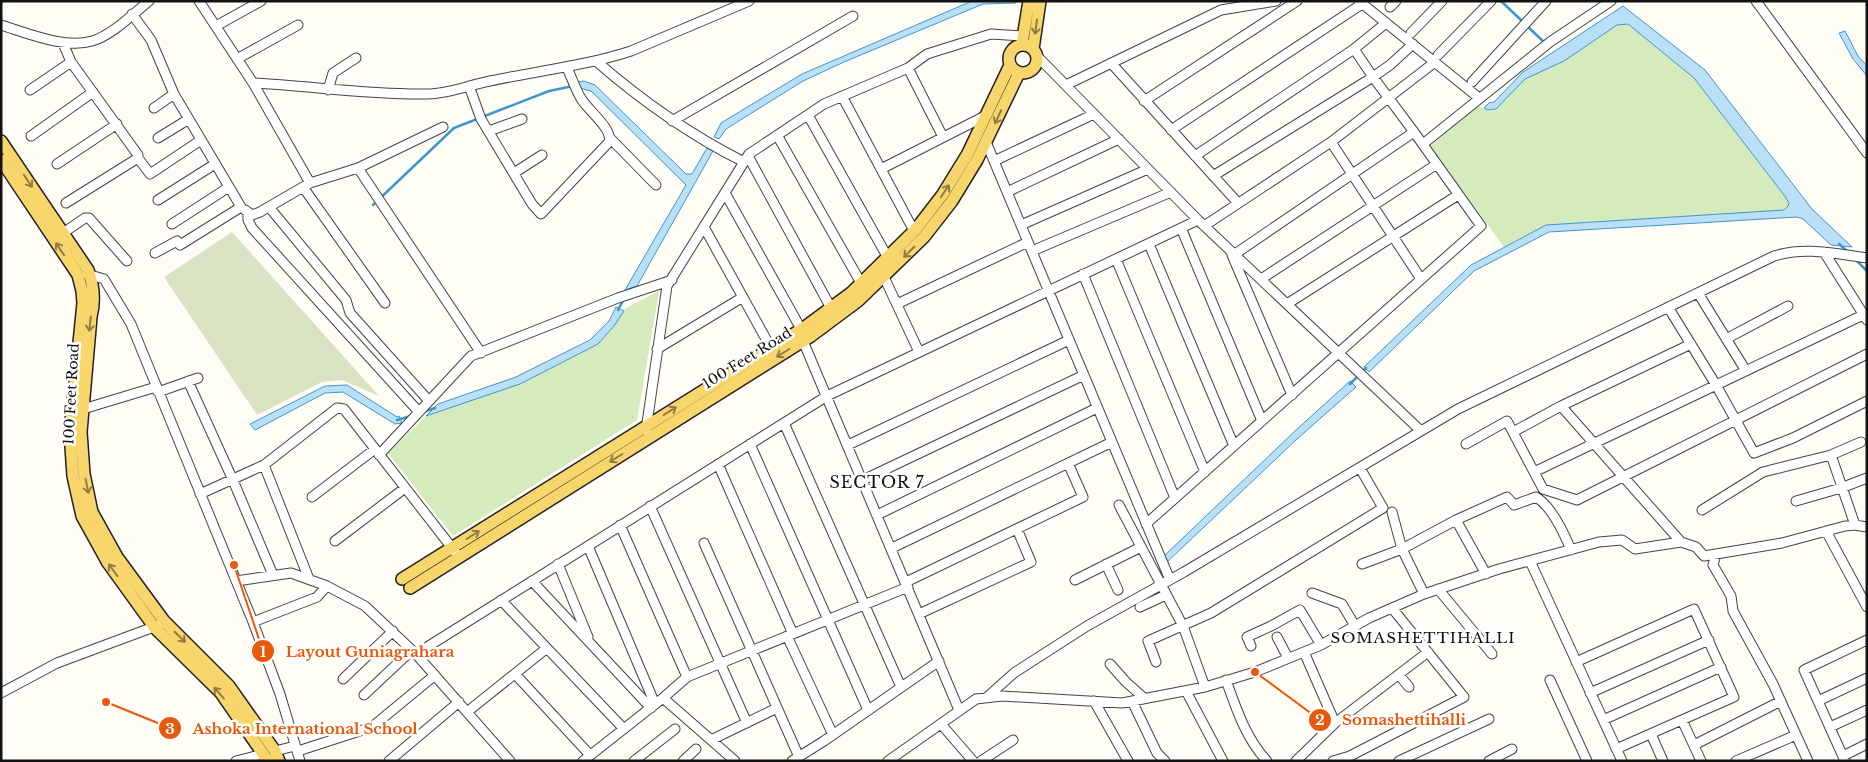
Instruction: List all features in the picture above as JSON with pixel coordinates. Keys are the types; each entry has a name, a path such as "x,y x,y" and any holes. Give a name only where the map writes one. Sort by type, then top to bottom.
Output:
{"main road":[{"name":"100 Feet Road","path":"1029,46 1011,50 1008,57 1014,69 1024,73 1032,70 1037,64 1029,46 1034,4"},
{"name":"100 Feet Road","path":"1029,46 1034,4"},
{"name":"100 Feet Road","path":"456,552 646,426 801,329 831,308 861,283 914,230 943,194 967,155 987,115 1014,69"},
{"name":"100 Feet Road","path":"406,583 644,440 803,341 858,301 924,237 952,201 986,142 1014,69"},
{"name":"100 Feet Road","path":"1,141 63,233 94,296 81,432 84,474 92,512 117,558 160,624"},
{"name":"100 Feet Road","path":"1,160 84,274 70,432 73,476 82,516 108,563 221,693 271,757"}],"street":[{"path":"1,25 63,43 81,43 93,41 106,34 149,1"},
{"path":"200,1 253,83 307,185 385,303"},
{"path":"216,26 261,1"},
{"path":"253,83 328,90 445,93 489,81 567,68 631,52 727,5 749,1"},
{"path":"1066,85 1220,10 1276,1"},
{"path":"1144,101 1298,1"},
{"path":"1410,33 1442,1"},
{"path":"364,695 414,652 532,581 827,396 1181,228 1201,223 1238,204 1332,142 1389,99 1437,59 1491,1"},
{"path":"1472,82 1546,1"},
{"path":"1423,144 1550,42 1611,1"},
{"path":"1756,1 1867,153"},
{"path":"1171,130 1360,3 1413,44 1437,59 1479,98"},
{"path":"132,14 151,40 174,94 244,210 252,228 416,416"},
{"path":"672,120 853,16"},
{"path":"1195,156 1354,49 1386,23"},
{"path":"237,59 298,25"},
{"path":"644,440 667,286 746,159 777,135 824,104 908,68 927,54 991,34 1029,46 1201,223 1421,431"},
{"path":"63,43 71,62 138,152 138,158 150,174 201,140"},
{"path":"1213,176 1373,77 1390,65 1413,44"},
{"path":"1146,524 1480,226 1354,49"},
{"path":"328,90 333,73 356,58"},
{"path":"596,61 632,91 672,120 712,145 746,159 831,308"},
{"path":"30,90 71,62"},
{"path":"1111,63 1238,204"},
{"path":"567,68 582,100 608,130 610,138 656,184"},
{"path":"908,68 943,136"},
{"path":"469,86 481,118 532,204 539,212 544,213 609,142 610,138"},
{"path":"31,136 93,92"},
{"path":"154,108 174,94"},
{"path":"842,96 914,230"},
{"path":"994,161 1094,114"},
{"path":"808,115 888,258"},
{"path":"881,169 987,115"},
{"path":"158,138 189,119"},
{"path":"489,131 522,119"},
{"path":"57,164 117,124"},
{"path":"244,210 252,214 260,212 307,185 358,168 442,128"},
{"path":"1232,252 1414,132"},
{"path":"777,135 861,283"},
{"path":"1007,192 1119,139"},
{"path":"986,142 1146,524 1166,582 1166,595 1183,626 1205,687"},
{"path":"1332,142 1421,279"},
{"path":"514,173 542,156"},
{"path":"66,203 138,158"},
{"path":"158,200 215,164"},
{"path":"1261,279 1437,164"},
{"path":"358,168 481,353"},
{"path":"1021,225 1148,169"},
{"path":"172,224 229,187"},
{"path":"1032,251 1171,192"},
{"path":"725,193 801,329"},
{"path":"1287,304 1458,194"},
{"path":"269,207 346,300 350,313 428,403"},
{"path":"155,253 177,241 180,245 244,210"},
{"path":"63,233 85,218 89,218 127,261"},
{"path":"704,227 771,348"},
{"path":"1181,228 1262,421"},
{"path":"897,304 1028,242"},
{"path":"1149,244 1234,446"},
{"path":"986,698 1014,673 1087,626 1166,582 1458,409 1774,256 1798,251 1824,252 1867,258"},
{"path":"1232,252 1292,395"},
{"path":"1534,472 1716,385 1865,317 1824,252"},
{"path":"1116,259 1205,472"},
{"path":"84,274 104,279 126,317 253,622 280,694 300,761"},
{"path":"1084,274 1175,498"},
{"path":"884,277 919,352"},
{"path":"312,497 377,452 416,416 471,356 618,298 672,280"},
{"path":"1698,293 1746,371"},
{"path":"658,349 743,297"},
{"path":"1726,339 1788,306"},
{"path":"1668,307 1716,385 1754,453 1793,438 1867,401"},
{"path":"848,445 1069,340"},
{"path":"803,341 959,710"},
{"path":"1513,432 1561,406 1691,344"},
{"path":"1466,444 1507,422 1543,489 1577,500 1867,354"},
{"path":"863,480 1084,375"},
{"path":"83,409 198,378"},
{"path":"188,381 273,575"},
{"path":"1561,406 1681,542"},
{"path":"200,494 232,478 264,466 337,408 344,409 456,552"},
{"path":"877,515 1097,408"},
{"path":"784,423 901,687"},
{"path":"892,548 1112,442"},
{"path":"1702,510 1763,472 1831,455 1861,442"},
{"path":"750,444 868,710"},
{"path":"1831,455 1854,525"},
{"path":"514,674 587,758 687,677 865,605 1016,528 1083,497 1068,463"},
{"path":"718,464 832,735"},
{"path":"264,466 309,578"},
{"path":"1156,662 1148,641 1211,613 1383,508 1360,468"},
{"path":"1796,501 1841,488 1867,478"},
{"path":"335,541 405,488"},
{"path":"1362,564 1402,549 1456,520 1507,498 1514,505 1536,497 1543,501 1564,534 1571,550"},
{"path":"1120,505 1141,546 1166,582"},
{"path":"650,506 747,723"},
{"path":"1392,512 1402,549 1424,594"},
{"path":"1456,520 1486,574"},
{"path":"620,525 687,677"},
{"path":"888,761 976,699 1002,696 1122,704 1205,687 1255,672 1321,645 1355,626 1424,594 1486,574 1599,542 1622,540 1635,549 1681,542 1696,547 1704,556 1782,543 1854,525 1867,527"},
{"path":"920,614 1032,562 1016,528"},
{"path":"1826,531 1867,607"},
{"path":"704,543 777,708 795,759 939,661"},
{"path":"588,546 653,706"},
{"path":"1075,580 1141,546"},
{"path":"1716,554 1713,565 1731,596 1733,611 1781,701 1808,761"},
{"path":"1530,561 1622,761"},
{"path":"558,564 591,644"},
{"path":"1106,564 1118,590"},
{"path":"236,580 291,574 309,578 365,606 414,652 510,761"},
{"path":"532,581 653,706"},
{"path":"253,622 302,601 317,597 327,586"},
{"path":"1438,589 1492,654"},
{"path":"1312,593 1342,604 1355,626"},
{"path":"1140,607 1166,595"},
{"path":"501,600 624,729"},
{"path":"1333,761 1350,756 1464,697 1392,608"},
{"path":"1576,662 1694,609 1721,667 1734,697 1616,749"},
{"path":"1252,646 1247,637 1300,610 1321,645"},
{"path":"1,693 26,678 64,660 160,624"},
{"path":"343,679 393,631"},
{"path":"1276,637 1288,658"},
{"path":"1590,693 1708,640"},
{"path":"1867,640 1804,670 1844,758 1867,744"},
{"path":"467,712 547,648"},
{"path":"1304,652 1335,723"},
{"path":"1296,761 1335,723 1428,652"},
{"path":"1110,664 1144,698"},
{"path":"1603,720 1721,667"},
{"path":"236,761 271,757 372,727 435,675"},
{"path":"1399,675 1409,687"},
{"path":"1818,701 1867,678"},
{"path":"1226,680 1238,713 1258,752 1267,761"},
{"path":"1550,680 1587,761"},
{"path":"1186,691 1223,761"},
{"path":"663,698 735,761"},
{"path":"1094,701 1128,761"},
{"path":"1132,701 1157,753 1165,761"},
{"path":"1694,744 1781,701"},
{"path":"389,761 459,702"},
{"path":"712,740 777,708"},
{"path":"1830,727 1867,710"},
{"path":"1399,761 1489,719"},
{"path":"1682,720 1701,761"},
{"path":"941,724 973,761"},
{"path":"634,761 676,729"},
{"path":"1651,734 1663,761"},
{"path":"1736,761 1796,735"},
{"path":"980,761 1013,740"},
{"path":"683,761 696,749"},
{"path":"1489,761 1512,749"}],"green space":[{"path":"1617,24 1628,24 1694,78 1784,195 1789,203 1788,206 1784,210 1546,225 1504,247 1430,146 1477,106 1491,111 1496,109 1525,79 1564,61"},
{"path":"232,232 379,396 342,380 322,382 257,415 164,277"},
{"path":"659,291 637,420 453,536 388,453 426,416 520,384 598,344 614,326 626,308"}],"water":[{"path":"972,1 1016,1 1016,3 983,4 844,62 803,81 726,129 719,139 714,137 721,123 802,74"},
{"path":"1623,6 1705,70 1812,209 1852,247 1831,245 1803,219 1797,217 1549,232 1474,271 1369,372 1364,367 1471,265 1546,225 1784,210 1788,206 1789,203 1784,195 1694,78 1628,24 1617,25 1564,61 1525,79 1496,109 1488,110 1484,108 1489,103 1494,102 1523,72"},
{"path":"1845,31 1858,56 1867,66 1867,76 1853,59 1839,33"},
{"path":"584,81 595,85 686,174 692,174 707,148 713,151 637,286 625,290 686,185 591,91 580,88 578,82"},
{"path":"616,307 624,311 598,344 520,384 426,416 438,404 516,377 590,340 609,321"},
{"path":"1350,381 1356,387 1297,439 1166,563 1163,557"},
{"path":"347,385 397,417 399,416 402,423 395,424 343,392 325,393 255,430 250,424 325,386"}],"waterway":[{"path":"1501,1 1523,22"},
{"path":"1527,26 1545,43"},
{"path":"373,205 454,128 549,91 573,86"},
{"path":"1839,244 1848,252"},
{"path":"1855,259 1867,271"},
{"path":"618,310 624,299"},
{"path":"1350,384 1366,368"},
{"path":"423,412 435,408"},
{"path":"397,420 411,416"}],"place":[{"name":"Layout Guniagrahara","path":"234,565"},
{"name":"Somashettihalli","path":"1255,672"},
{"name":"Ashoka International School","path":"106,702"}],"district":[{"name":"SECTOR 7","path":"877,482"},
{"name":"SOMASHETTIHALLI","path":"1423,637"}]}
